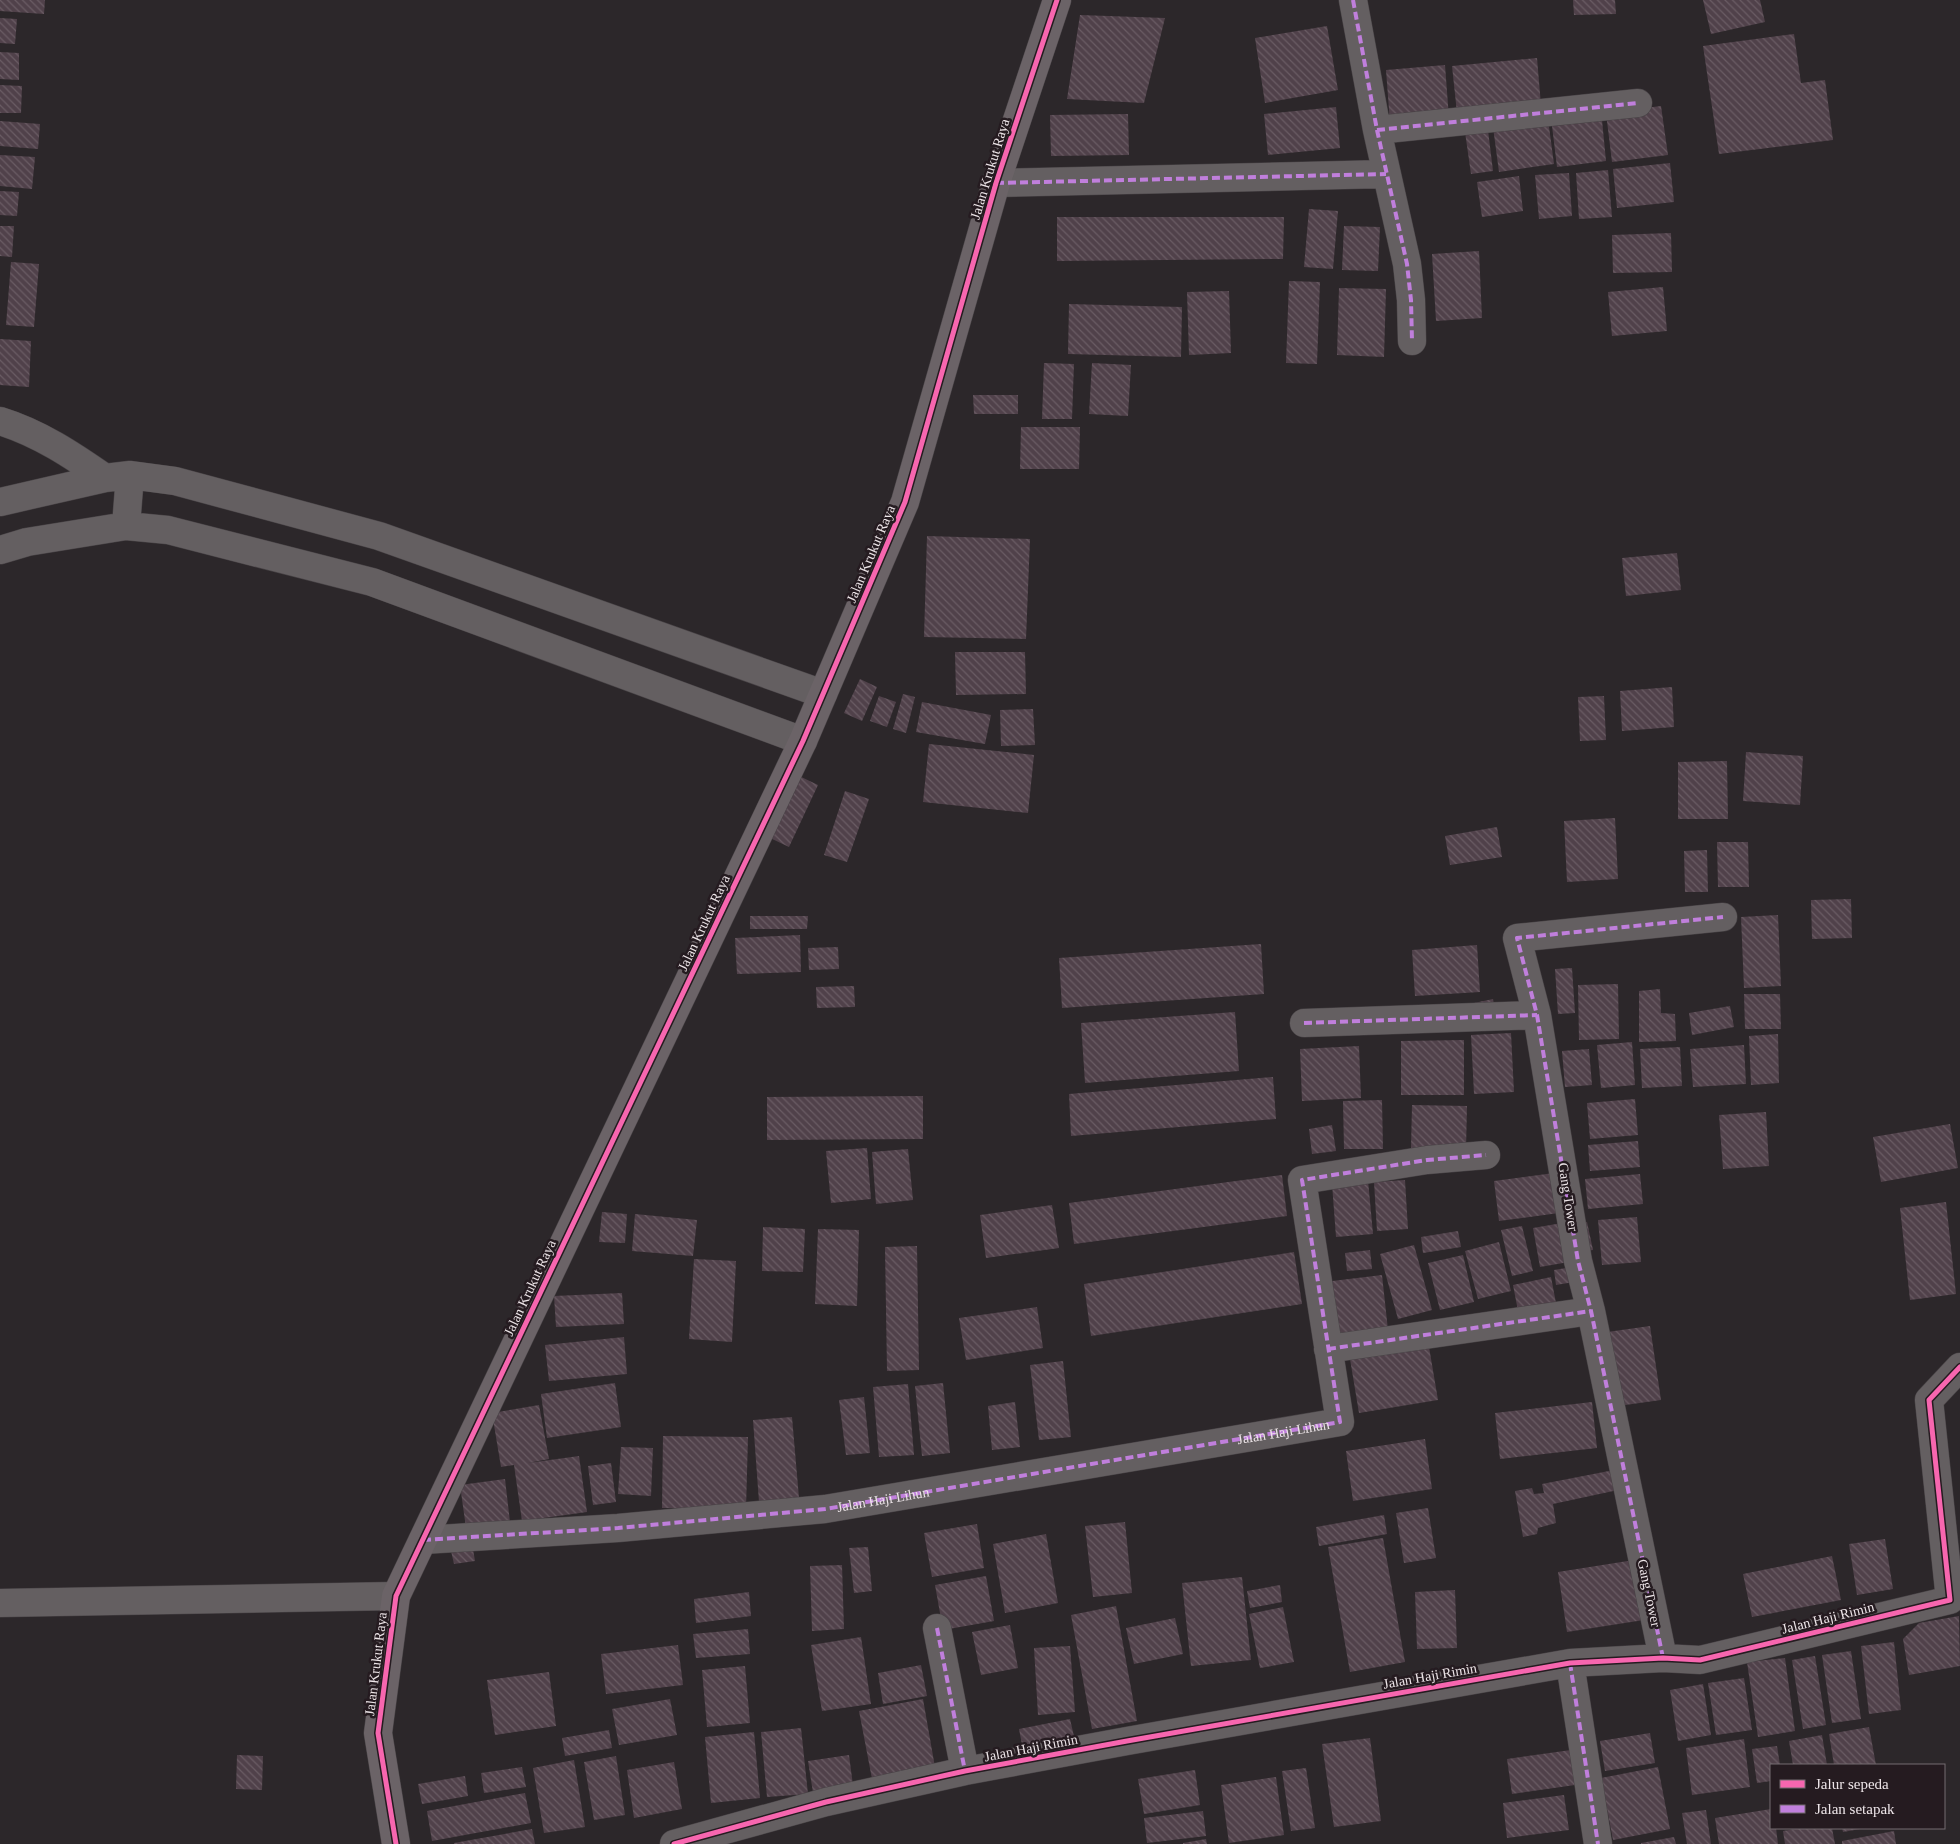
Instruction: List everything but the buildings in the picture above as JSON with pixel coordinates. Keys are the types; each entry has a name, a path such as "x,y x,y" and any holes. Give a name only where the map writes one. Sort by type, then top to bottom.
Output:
{"street":[{"name":"Jalan Krukut Raya","path":"396,1844 378,1733 396,1596 803,741 905,502 996,183 1056,0"},
{"path":"1353,0 1377,130 1407,264 1411,300 1412,341"},
{"path":"1377,130 1638,103"},
{"path":"996,183 1386,174"},
{"path":"0,421 16,426 117,477"},
{"path":"117,477 126,526"},
{"path":"0,502 117,477 175,481 379,536 823,694"},
{"path":"0,550 28,542 126,526 168,530 372,582 803,741"},
{"name":"Gang Tower","path":"1663,1658 1591,1311 1578,1260 1537,1015 1517,938 1723,917"},
{"path":"1304,1022 1537,1015"},
{"path":"1486,1155 1427,1160 1302,1180 1328,1349 1591,1311"},
{"name":"Jalan Haji Lihun","path":"423,1540 618,1528 825,1508 1340,1422 1328,1349"},
{"name":"Jalan Haji Rimin","path":"674,1844 826,1802 965,1772 1127,1741 1570,1663 1663,1658 1700,1660 1950,1600 1929,1400 1960,1366"},
{"path":"0,1603 396,1596"},
{"path":"937,1628 965,1772"},
{"path":"1570,1663 1598,1844"}],"marked path":[{"path":"1353,0 1377,130 1407,264 1411,300 1412,341"},
{"path":"1377,130 1638,103"},
{"path":"996,183 1386,174"},
{"path":"1663,1658 1591,1311 1578,1261 1537,1015 1517,938 1723,917"},
{"path":"1304,1023 1537,1015"},
{"path":"423,1540 618,1528 825,1509 1340,1422 1302,1180 1427,1160 1486,1155"},
{"path":"1328,1349 1591,1311"},
{"path":"937,1628 965,1771"},
{"path":"1570,1663 1598,1844"}],"cycle path":[{"path":"396,1844 378,1733 396,1596 803,741 905,502 996,183 1057,0"},
{"path":"674,1844 826,1802 965,1771 1570,1663 1663,1658 1700,1660 1950,1600 1929,1400 1960,1367"}]}
